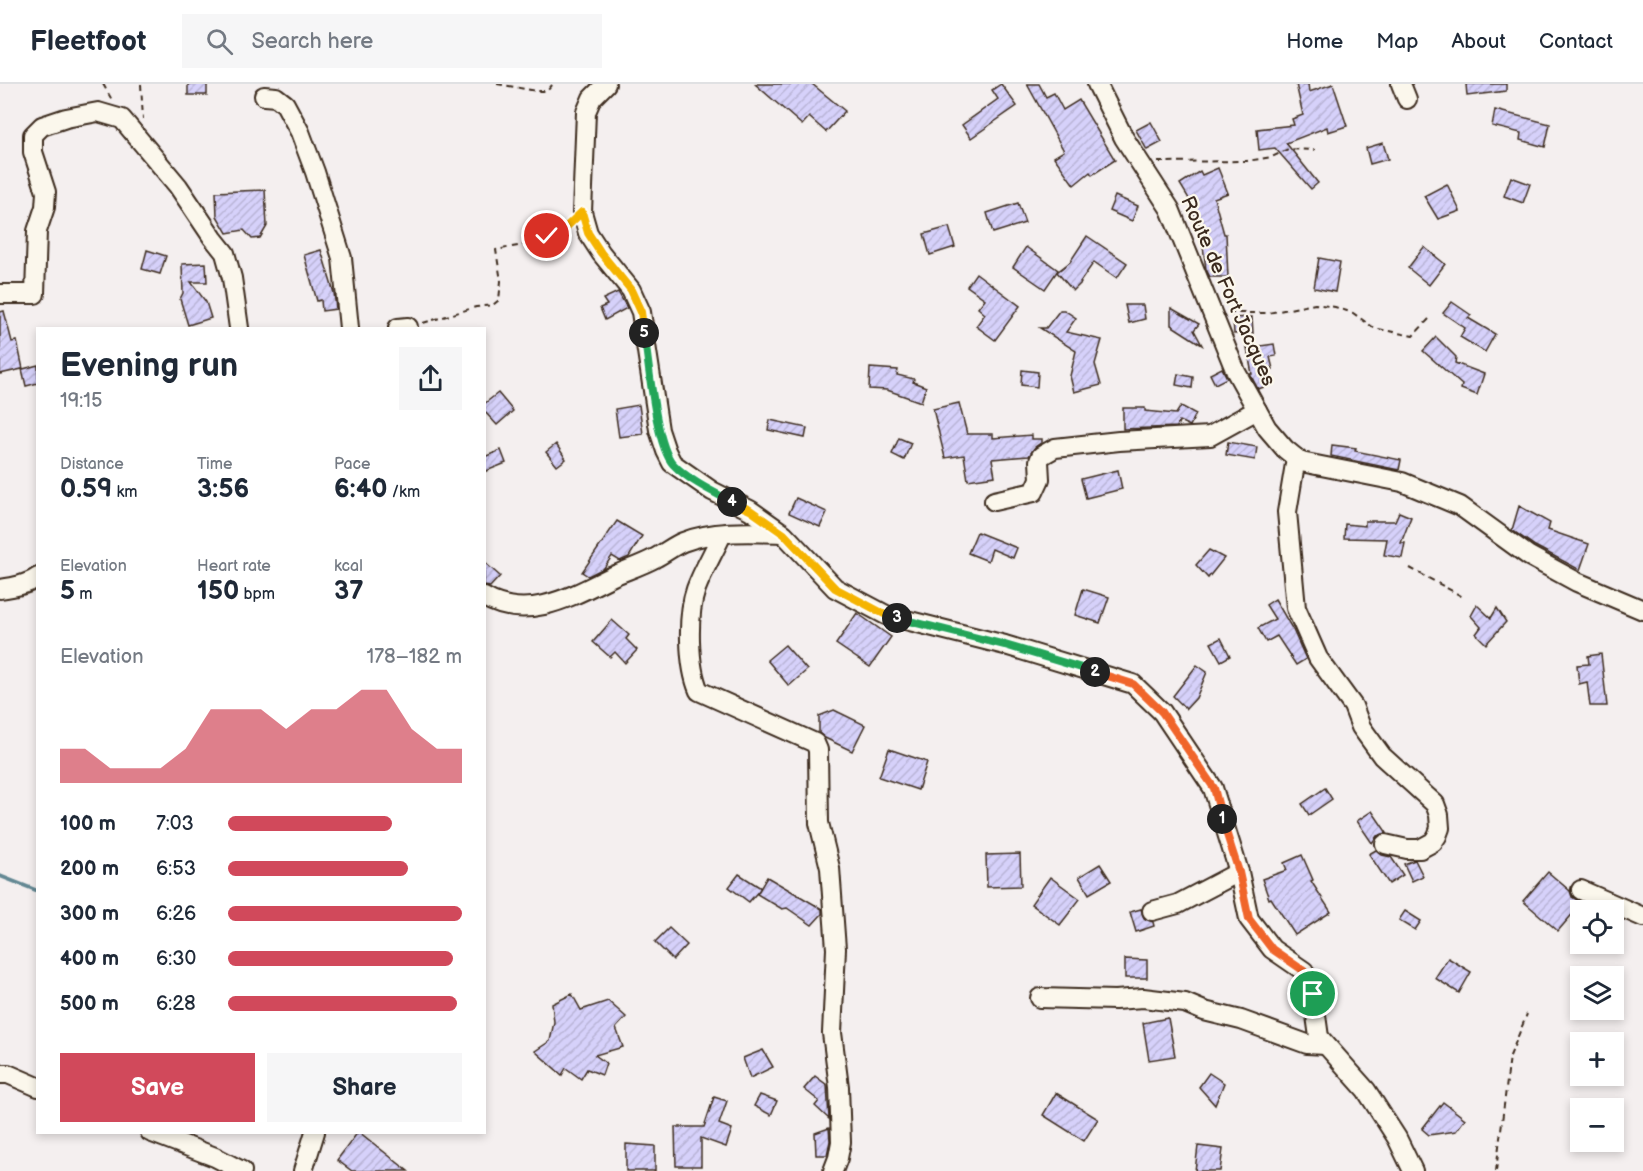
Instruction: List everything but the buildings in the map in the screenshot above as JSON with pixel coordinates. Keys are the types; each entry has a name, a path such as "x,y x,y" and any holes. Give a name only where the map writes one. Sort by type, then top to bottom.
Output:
{"street":[{"path":"606,84 592,98 586,112 582,212 588,233 631,290 641,312 659,430 672,463 712,491 750,510 784,534 835,588 886,615 1005,645 1133,684 1162,712 1214,788 1239,872 1249,919 1272,949 1304,971 1313,994 1319,1037 1366,1090 1397,1138 1413,1171"},
{"name":"Route de Fort Jacques","path":"1097,84 1124,138 1170,210 1236,372 1267,428 1285,449 1301,462 1401,482 1460,506 1529,556 1577,582 1643,610"},
{"path":"264,96 276,97 285,104 300,132 315,172 342,258 349,327"},
{"path":"0,294 35,294 37,231 45,207 45,192 33,152 33,135 42,126 66,118 98,112 122,118 178,186 225,254 232,278 239,327"},
{"path":"994,501 1034,492 1040,479 1041,456 1055,448 1119,441 1210,436 1257,410"},
{"path":"1296,458 1287,512 1296,608 1318,658 1353,706 1361,727 1382,756 1435,804 1439,815 1440,828 1437,836 1427,846 1420,849 1407,849 1385,844"},
{"path":"486,598 508,606 529,608 554,603 657,557 683,542 722,534 753,532 784,534"},
{"path":"722,534 695,591 691,621 693,679 699,691 815,742 818,750 819,824 830,868 837,964 832,1033 839,1079 841,1142 833,1171"},
{"path":"0,589 15,587 36,578"},
{"path":"1152,911 1178,904 1239,872"},
{"path":"1581,890 1643,917"},
{"path":"1040,998 1115,1000 1143,998 1185,1003 1307,1044 1326,1045"},
{"path":"0,1074 8,1074 36,1086"},
{"path":"155,1134 215,1157 242,1171"},
{"path":"303,1171 314,1134"}],"path":[{"path":"141,84 144,143"},
{"path":"497,84 547,91 553,84"},
{"path":"1139,162 1246,161 1272,157 1288,148 1315,150"},
{"path":"407,327 476,306 493,305 499,300 501,281 496,250 539,242 547,236 560,233 582,212"},
{"path":"1211,313 1268,313 1314,304 1353,313 1374,328 1413,336 1429,319"},
{"path":"1410,568 1465,598"},
{"path":"1496,1171 1510,1056 1527,1014"}],"waterway":[{"path":"0,876 36,890"}],"route":[{"path":"547,236 560,233 582,212 588,233 631,290 641,312 659,430 672,463 682,471 712,491 750,510 784,534 835,588 886,615 1041,655 1133,684 1162,712 1214,788 1239,872 1249,919 1272,949 1304,971 1313,994"}]}
